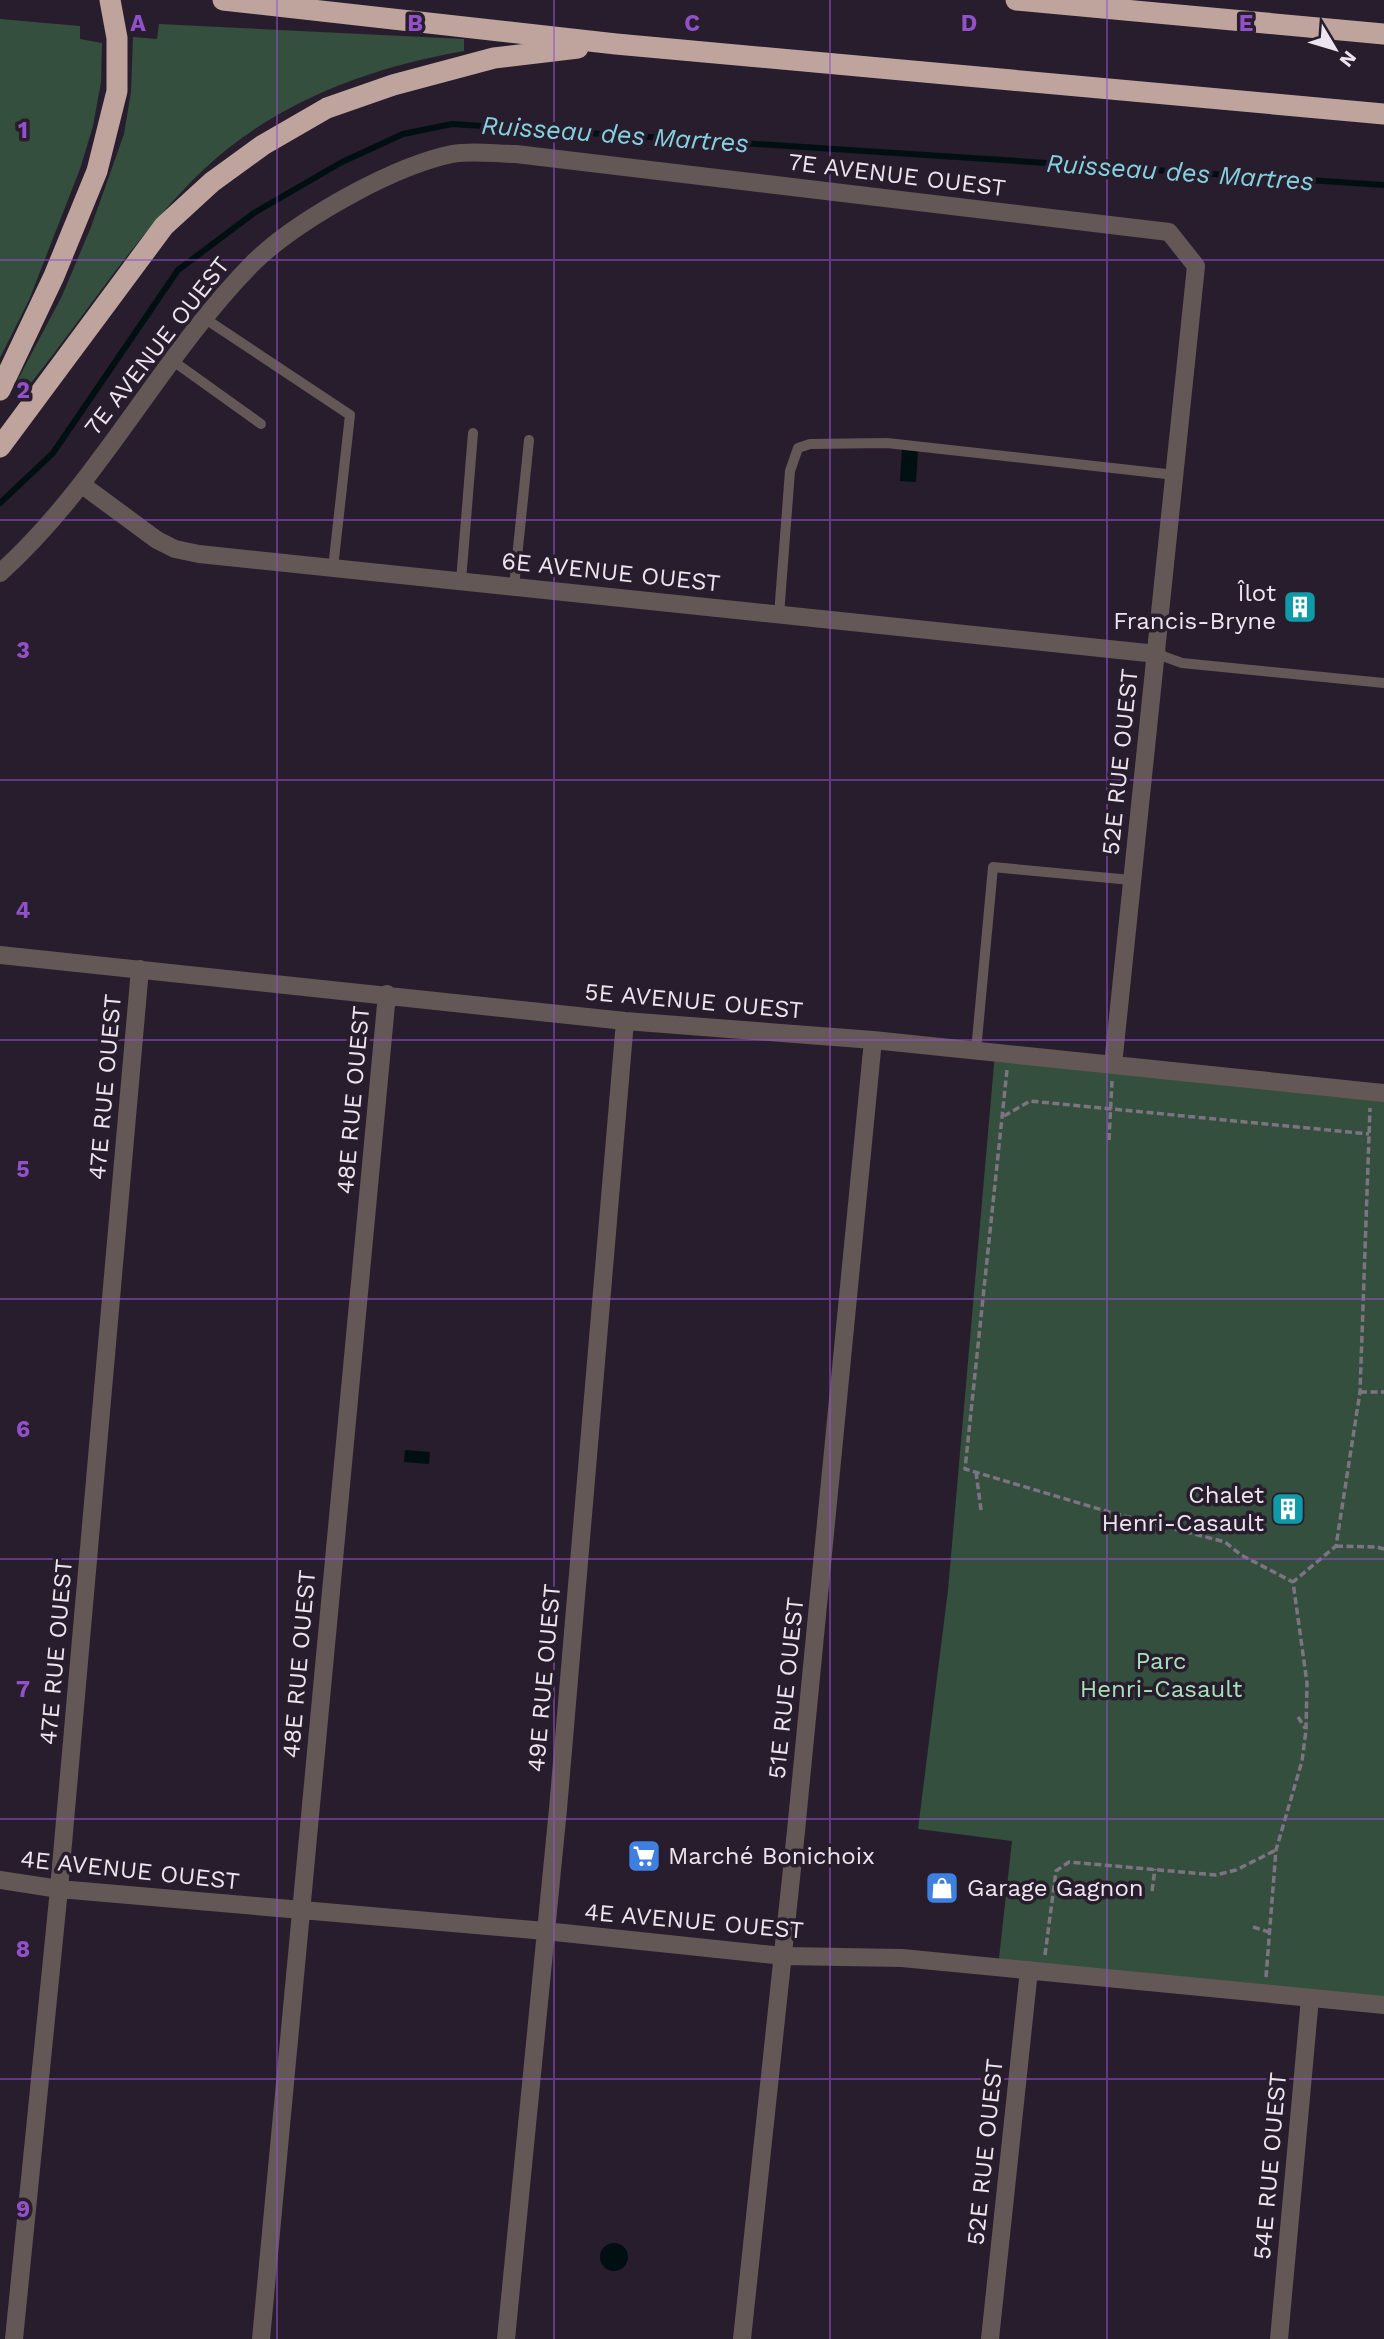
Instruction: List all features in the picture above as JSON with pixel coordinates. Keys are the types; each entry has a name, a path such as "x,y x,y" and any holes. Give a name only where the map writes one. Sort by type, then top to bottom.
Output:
{"highway":[{"path":"0,390 54,276 97,171 117,91 117,38 110,0"},
{"path":"223,0 616,44 1384,114"},
{"path":"1016,0 1384,34"},
{"path":"0,447 164,226 212,182 263,145 327,108 393,85 494,58 616,44"}],"street":[{"name":"7E AVENUE OUEST","path":"0,573 18,558 81,484 204,318 256,260 317,213 385,176 454,154 516,154 1168,232"},
{"name":"52E RUE OUEST","path":"1113,1065 1196,266 1168,232"},
{"name":"6E AVENUE OUEST","path":"81,484 157,540 174,549 198,554 1157,654"},
{"name":"5E AVENUE OUEST","path":"0,955 625,1021 873,1040 1377,1093"},
{"name":"47E RUE OUEST","path":"14,2339 59,1889 140,969"},
{"name":"48E RUE OUEST","path":"261,2339 387,994"},
{"name":"49E RUE OUEST","path":"506,2339 545,1931 625,1021"},
{"name":"51E RUE OUEST","path":"742,2339 783,1956 873,1040"},
{"name":"4E AVENUE OUEST","path":"0,1880 59,1889 300,1912 545,1931 783,1956 902,1958 1384,2005"},
{"name":"52E RUE OUEST","path":"990,2339 1036,1971"},
{"name":"54E RUE OUEST","path":"1279,2339 1310,1998"}],"lane":[{"path":"204,318 350,415 333,568"},
{"path":"173,361 261,424"},
{"path":"461,581 473,433"},
{"path":"514,587 529,440"},
{"path":"779,615 792,464 798,448 810,444 887,443 1175,475"},
{"path":"1157,654 1182,663 1384,683"},
{"path":"976,1051 993,867 1131,880"}],"path":[{"path":"1009,1054 965,1469 1109,1512 1225,1542 1241,1555 1293,1583"},
{"path":"1109,1140 1113,1065"},
{"path":"1293,1583 1336,1546 1360,1392 1369,1134 1377,1093"},
{"path":"1004,1116 1030,1101 1369,1134"},
{"path":"1360,1392 1384,1392"},
{"path":"976,1472 981,1510"},
{"path":"1377,1547 1384,1541"},
{"path":"1336,1546 1384,1549"},
{"path":"1264,1993 1276,1850 1301,1761 1306,1730 1307,1684 1293,1583"},
{"path":"1298,1717 1306,1730"},
{"path":"1036,1971 1056,1871 1069,1862 1216,1875 1237,1870 1276,1850"},
{"path":"1152,1891 1155,1869"},
{"path":"1050,1911 1058,1909"},
{"path":"1253,1927 1269,1932"}],"green space":[{"path":"0,19 80,26 80,39 102,43 101,82 93,126 80,169 29,300 0,358"},
{"path":"159,24 464,39 464,51 392,67 323,92 259,126 229,148 201,172 154,223 27,388 17,381 62,296 91,227 124,134 131,92 133,37 157,39"},
{"name":"Parc Henri-Casault","path":"995,1053 1384,1093 1384,2005 998,1967 1012,1841 918,1829 948,1590"}],"shaded area":[{"path":"902,448 918,449 916,482 900,481"},
{"path":"405,1450 430,1452 429,1464 404,1462"},
{"path":"614,2243 624,2247 628,2257 624,2267 614,2271 604,2267 600,2257 604,2247"}],"waterway":[{"name":"Ruisseau des Martres","path":"0,503 53,453 178,270 254,213 342,162 403,134 452,124 1384,185"}],"place":[{"name":"Îlot Francis-Bryne","path":"1300,607"},
{"name":"Chalet Henri-Casault","path":"1288,1509"},
{"name":"Marché Bonichoix","path":"644,1856"},
{"name":"Garage Gagnon","path":"942,1888"}]}
